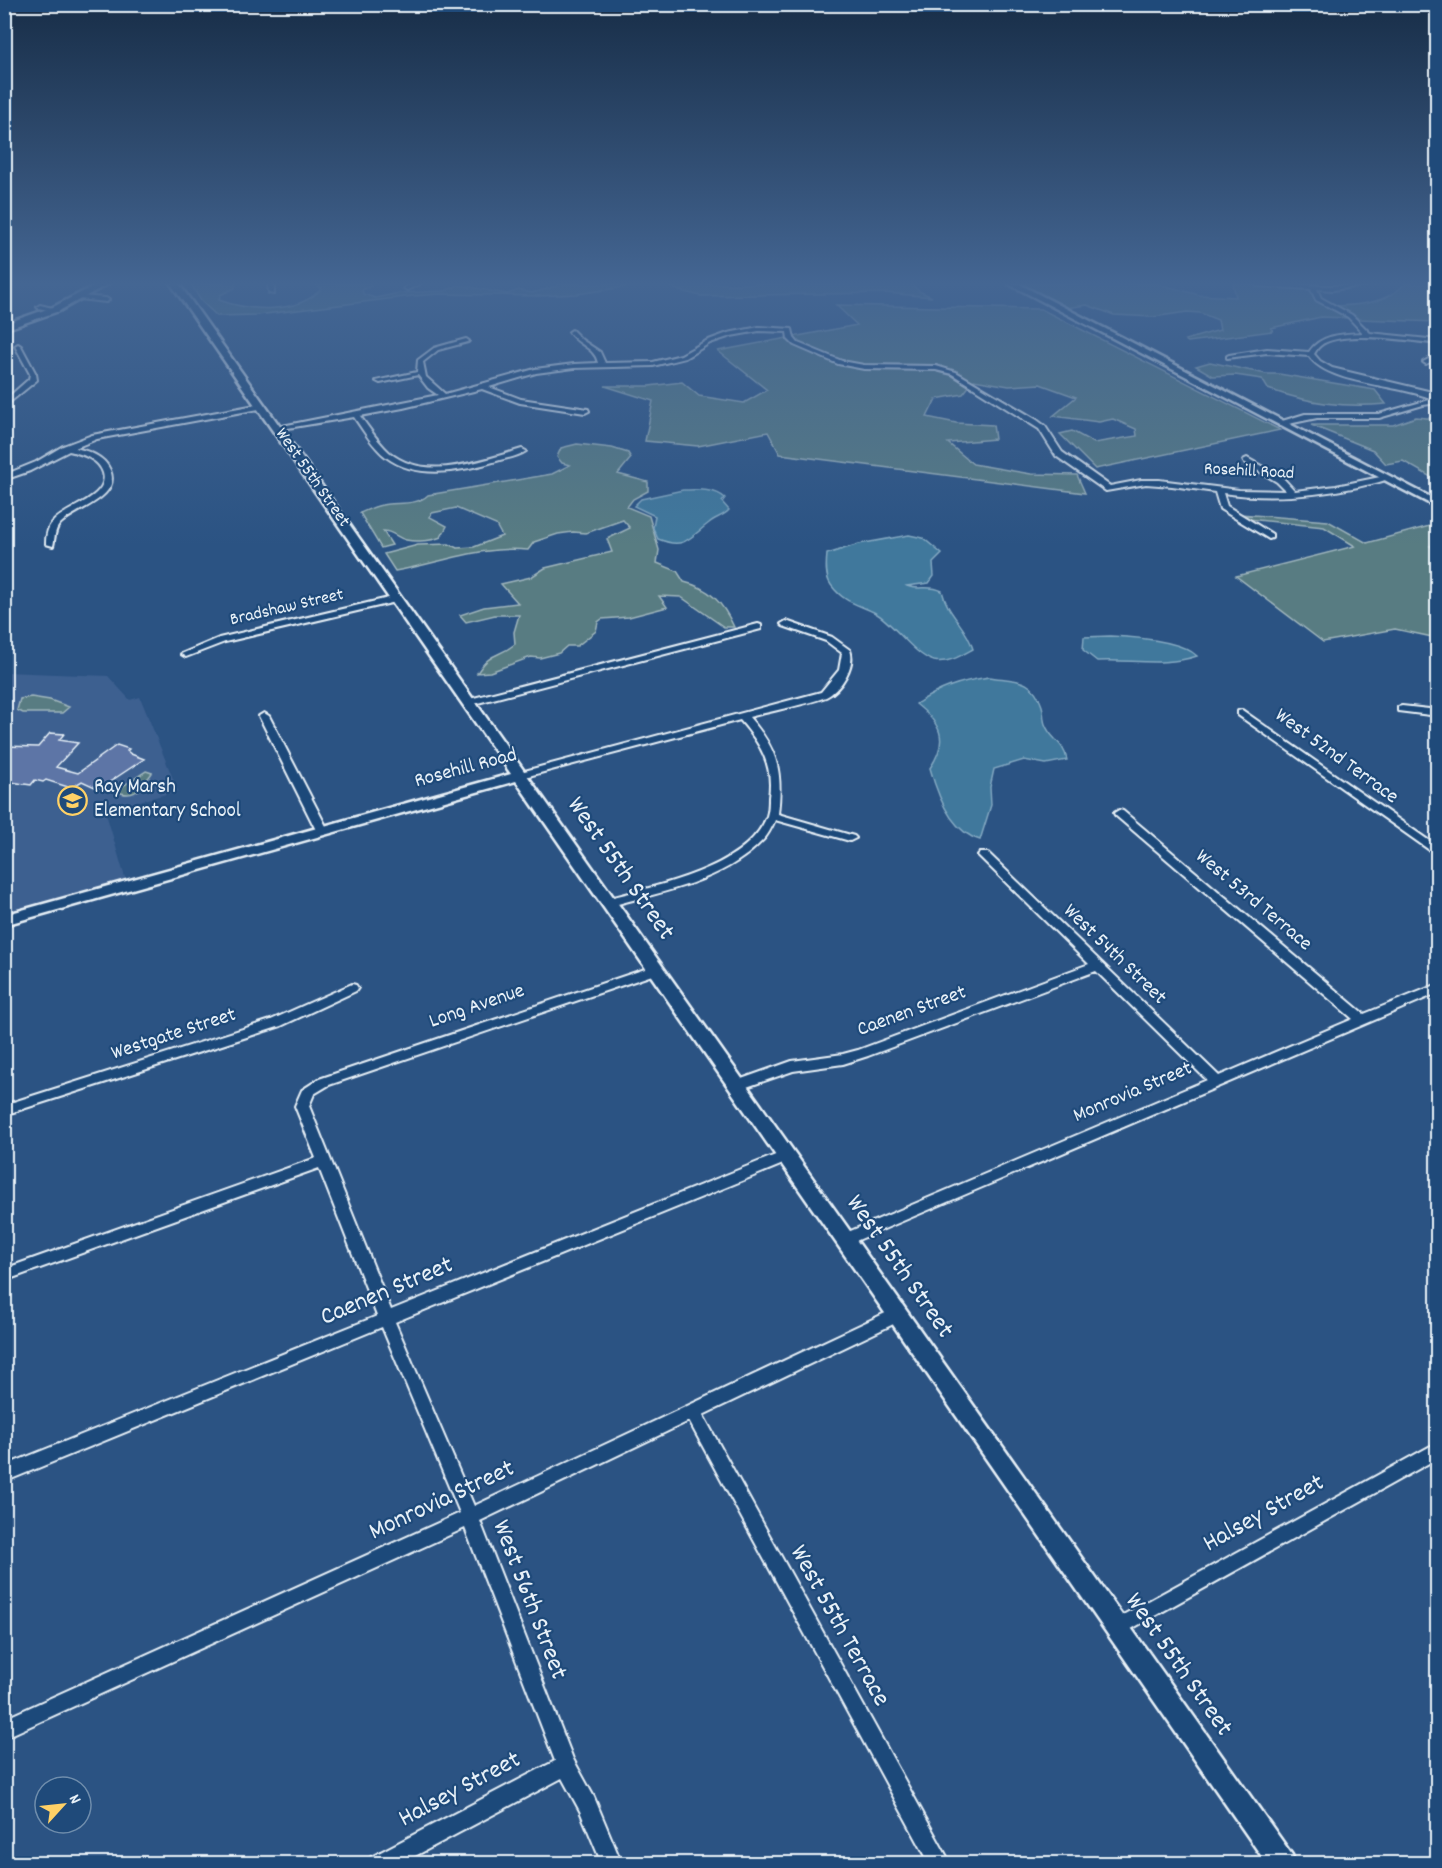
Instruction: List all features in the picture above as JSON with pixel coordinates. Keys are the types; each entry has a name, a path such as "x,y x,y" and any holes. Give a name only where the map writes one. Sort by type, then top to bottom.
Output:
{"street":[{"path":"4,405 33,380 31,371"},
{"name":"West 55th Street","path":"236,371 1283,1863"},
{"path":"278,430 444,396 534,371"},
{"name":"Rosehill Road","path":"946,371 962,376 1034,422 1042,428 1059,454 1109,489 1146,482 1253,494 1293,494 1335,490 1385,478"},
{"path":"1180,371 1437,505"},
{"path":"1332,371 1353,378 1406,386 1437,401"},
{"path":"380,381 420,373 427,384 444,396"},
{"path":"483,387 504,397 520,401 585,411"},
{"path":"1282,424 1321,420 1388,419 1437,401"},
{"path":"4,478 28,469 66,448 105,435 261,406"},
{"path":"356,415 388,455 417,470 475,465 522,451"},
{"path":"50,544 50,533 57,522 96,497 108,485 108,474 95,457 66,448"},
{"path":"1247,460 1280,480 1293,494"},
{"path":"1218,490 1223,507 1269,536"},
{"name":"Bradshaw Street","path":"186,654 222,640 397,599"},
{"name":"Rosehill Road","path":"4,920 521,775 824,694 836,685 848,657 843,647 829,639 786,624"},
{"path":"470,702 758,627"},
{"path":"1402,709 1437,713"},
{"name":"West 52nd Terrace","path":"1242,713 1437,853"},
{"path":"264,716 322,830"},
{"path":"610,902 704,873 727,863 757,842 770,825 776,805 774,760 763,740 742,716"},
{"name":"West 53rd Terrace","path":"1119,813 1362,1019"},
{"path":"773,816 850,838"},
{"name":"West 54th Street","path":"984,855 1216,1082"},
{"name":"Caenen Street","path":"738,1085 792,1066 843,1059 863,1053 1097,966"},
{"name":"Long Avenue","path":"312,1088 657,969"},
{"name":"Westgate Street","path":"4,1110 276,1023 352,988"},
{"name":"Monrovia Street","path":"846,1239 1437,988"},
{"name":"West 56th Street","path":"312,1088 304,1096 302,1106 323,1161 470,1517 567,1765 587,1804 612,1863"},
{"name":"Caenen Street","path":"4,1474 788,1155"},
{"path":"4,1275 323,1161"},
{"name":"Monrovia Street","path":"4,1729 470,1517 899,1314"},
{"name":"West 55th Terrace","path":"693,1412 941,1863"},
{"name":"Halsey Street","path":"1118,1627 1437,1449"},
{"name":"Halsey Street","path":"378,1863 567,1765"}],"shaded area":[{"path":"683,490 705,490 721,495 725,498 722,502 729,510 686,541 675,543 658,539 653,528 655,516 634,506 641,499"},
{"path":"909,535 923,538 942,554 933,563 934,576 929,583 907,586 942,591 948,607 966,633 973,649 955,658 939,662 919,653 884,619 842,596 831,585 828,578 827,554 859,544"},
{"path":"1110,636 1169,643 1180,646 1197,656 1160,662 1097,661 1083,650 1084,637"},
{"name":"Ray Marsh Elementary School","path":"5,672 108,676 130,700 140,697 178,791 105,810 126,881 5,915"},
{"path":"989,677 1022,682 1034,690 1042,706 1047,729 1063,749 1067,760 1046,764 1024,760 994,769 990,787 991,805 980,840 970,836 953,821 941,800 930,768 940,748 940,732 931,718 916,704 951,686"}],"green space":[{"path":"743,371 1164,371 1280,430 1095,469 1060,434 1072,431 1094,443 1137,436 1136,429 1113,419 1099,422 1053,416 1076,397 1040,384 1009,386 974,380 963,394 936,399 927,417 956,423 993,425 995,439 948,443 973,464 1031,474 1077,475 1085,493 780,454 768,432 698,446 645,441 653,401 605,386 649,386 682,382 699,396 744,403 767,390"},
{"path":"1205,371 1253,371 1279,374 1375,390 1386,404 1341,405 1312,401 1268,389 1262,379 1235,375 1213,376"},
{"path":"1416,417 1437,419 1437,485 1431,477 1403,461 1386,464 1373,450 1311,425 1393,425"},
{"path":"577,444 612,448 628,453 631,458 618,474 648,482 648,491 633,499 627,507 649,516 659,550 657,563 677,571 684,582 701,588 715,598 734,627 724,627 681,597 659,596 667,607 629,617 602,619 598,622 596,631 577,646 567,646 559,653 540,658 531,657 490,672 477,673 486,661 515,644 514,632 519,615 495,615 466,622 460,615 484,607 518,603 501,584 531,577 545,568 612,552 607,539 630,528 623,520 586,533 558,534 534,542 528,550 478,552 395,571 384,554 418,545 449,544 457,548 474,547 502,536 496,525 456,508 432,513 430,517 447,526 441,537 410,541 383,531 392,545 381,548 360,513 388,504 418,501 428,495 552,474 570,465 562,463 557,457 561,448"},
{"path":"1240,514 1328,521 1367,543 1437,524 1437,542 1430,546 1437,553 1437,638 1395,629 1323,642 1236,576 1355,546 1324,527 1248,519"},
{"path":"31,697 50,700 69,707 62,713 23,713 17,710 20,699"},
{"path":"146,771 152,773 146,785 138,791 124,794 115,791"}],"building":[{"name":"Ray Marsh Elementary School","path":"50,733 64,734 59,740 78,743 56,767 78,773 117,745 129,749 127,751 131,754 144,759 99,789 82,781 71,788 46,780 43,782 35,780 31,785 4,781 4,746 38,747"}],"place":[{"name":"Ray Marsh Elementary School","path":"73,800"}]}
